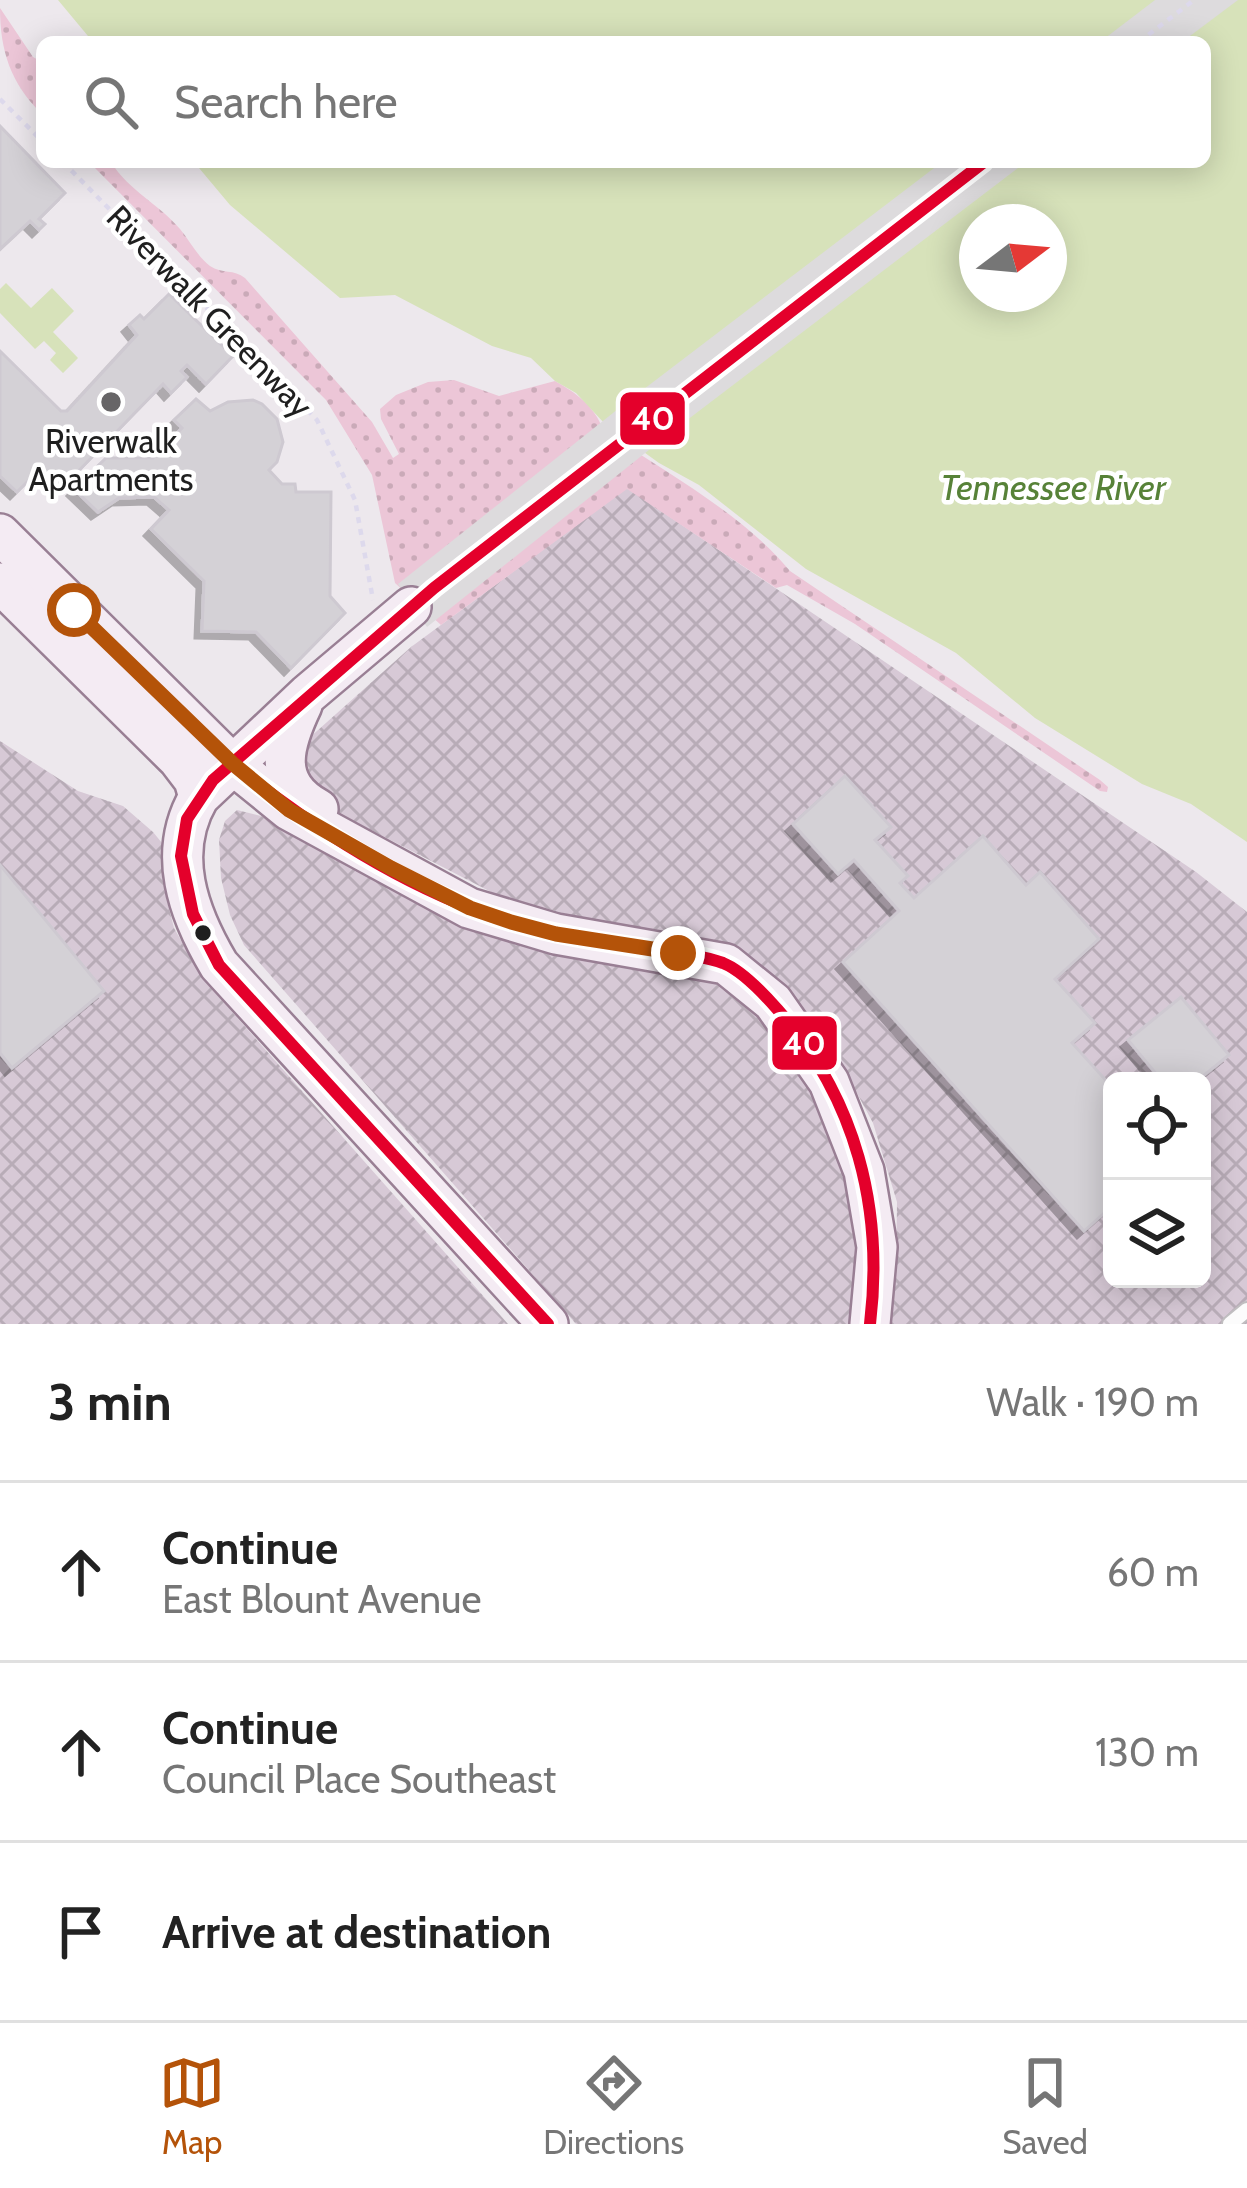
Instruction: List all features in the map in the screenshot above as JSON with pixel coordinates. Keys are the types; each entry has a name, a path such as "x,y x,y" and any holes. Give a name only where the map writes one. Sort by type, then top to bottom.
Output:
{"main road":[{"path":"0,534 62,621 178,759 199,797"},
{"path":"0,583 62,621 289,810 391,868 470,908 511,922 726,964 773,1002 830,1082 864,1171 877,1247 870,1324"},
{"path":"393,608 199,797 187,819 181,847 185,888 195,921 219,965 548,1324"},
{"path":"308,694 285,749 291,785 305,802 358,832 391,868"}],"lane":[{"path":"1230,1324 1247,1310"}],"path":[{"path":"1147,36 1194,0"},
{"path":"0,99 36,135"},
{"name":"Riverwalk Greenway","path":"69,168 317,420 355,500 393,608"},
{"path":"393,608 976,168"}],"shaded area":[{"path":"0,8 36,59 36,107 9,66"},
{"path":"95,168 116,168 172,220 205,262 245,278 372,422 393,458 399,454 380,409 396,395 428,382 454,380 499,396 555,381 584,401 603,430 726,512 790,571 1100,780 1107,792 855,624 787,585 776,588 627,489 441,625 395,583 372,475 326,400"},
{"path":"627,488 1196,872 1247,912 1247,1324 887,1324 896,1280 897,1202 873,1123 837,1056 798,1002 761,968 730,948 685,934 588,920 495,894 338,813 340,808 315,791 304,775 308,739 411,647"},
{"path":"0,741 78,791 123,806 153,832 162,843 163,885 174,928 203,979 508,1324 0,1324"},
{"path":"237,810 299,835 725,972 829,1104 865,1232 855,1324 576,1324 244,945 221,878 219,840 225,821"}],"water":[{"name":"Tennessee River","path":"58,0 1247,0 1247,842 1191,804 1142,784 1035,718 956,653 806,569 699,485 605,424 576,393 531,358 492,346 395,295 340,298 230,205 199,168 1211,168 1211,36 88,36"},
{"path":"6,283 31,308 52,288 74,311 53,332 78,358 63,373 50,360 56,353 44,341 35,349 0,313 0,289"}],"pier":[{"path":"1155,0 1238,0 1190,36 1108,36"},
{"path":"934,168 1018,168 971,204 959,204 959,213 674,430 427,627 398,584"}],"building":[{"path":"0,126 65,193 39,219 45,224 39,230 30,221 0,249"},
{"name":"Riverwalk Apartments","path":"169,294 233,356 206,384 187,365 181,371 187,377 171,393 163,384 60,490 39,470 17,492 0,476 0,351 61,411 67,411 137,335 129,325 140,315 144,319"},
{"path":"196,399 210,411 228,402 262,404 277,419 283,442 269,470 282,484 295,484 296,492 331,492 330,596 345,613 291,668 256,632 202,631 204,581 151,529 169,510 154,497 119,498 98,512 74,489 106,458 153,458 182,428 174,420"},
{"path":"845,776 891,827 875,840 908,876 900,883 914,898 983,836 1026,885 1040,872 1099,939 1055,979 1095,1023 1072,1043 1103,1077 1103,1214 1084,1231 843,962 899,911 854,860 838,874 793,824"},
{"path":"0,865 104,991 12,1068 0,1053"},
{"path":"1181,997 1229,1055 1208,1072 1155,1072 1128,1040"}],"transit line":[{"name":"40","path":"548,1324 219,965 193,914 181,856 187,819 213,780 434,588 976,168"},
{"name":"40","path":"231,763 346,845 440,895 535,928 713,960 753,984 805,1044 845,1118 868,1197 873,1239 870,1324"}],"place":[{"name":"Riverwalk Apartments","path":"111,402"}],"route":[{"path":"74,610 232,763 289,810 419,884 470,908 556,934 678,953"}]}
